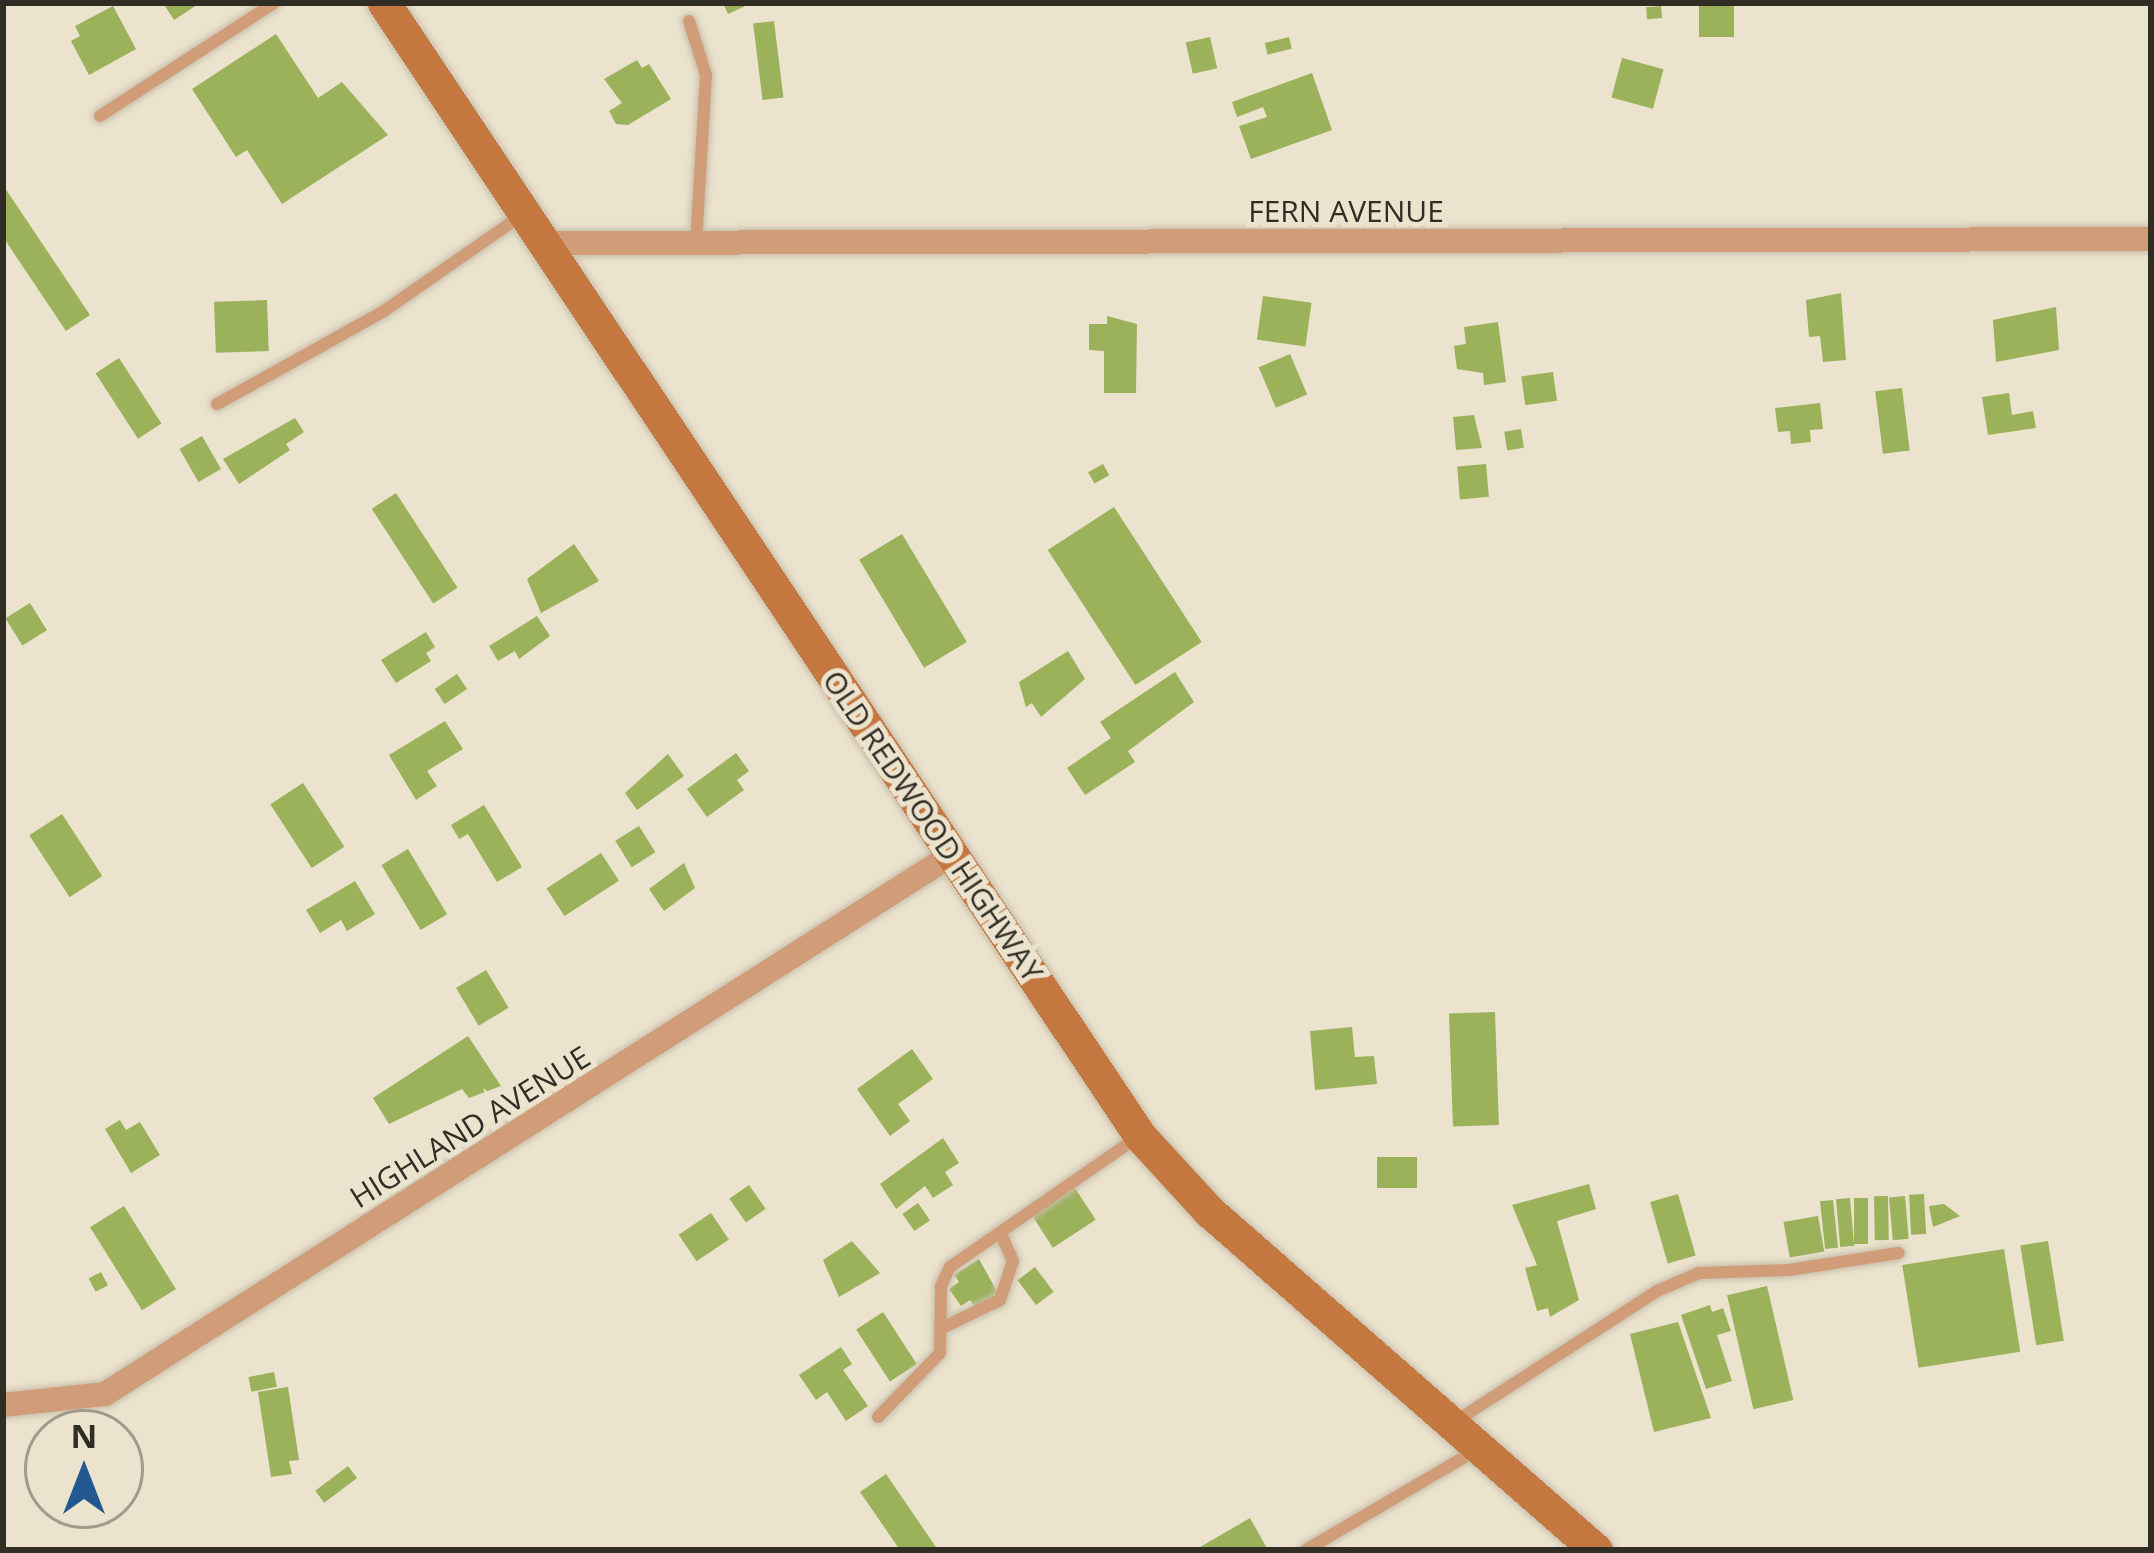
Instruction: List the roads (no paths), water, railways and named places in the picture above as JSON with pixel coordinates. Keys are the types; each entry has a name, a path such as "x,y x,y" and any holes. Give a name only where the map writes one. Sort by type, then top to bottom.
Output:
{"main road":[{"name":"OLD REDWOOD HIGHWAY","path":"384,3 1140,1136 1185,1188 1476,1450 1595,1550"}],"street":[{"name":"FERN AVENUE","path":"531,229 696,243 2151,239"},
{"name":"HIGHLAND AVENUE","path":"3,1405 105,1394 953,854"}],"lane":[{"path":"100,116 274,3"},
{"path":"689,21 706,75 696,243"},
{"path":"218,404 531,229"},
{"path":"878,1417 940,1353 944,1328 940,1286 950,1268 1140,1136"},
{"path":"944,1328 1000,1300 1012,1261 1001,1234"},
{"path":"1450,1425 1588,1333 1699,1273 1789,1270 1900,1253"},
{"path":"1306,1550 1476,1450"}]}
